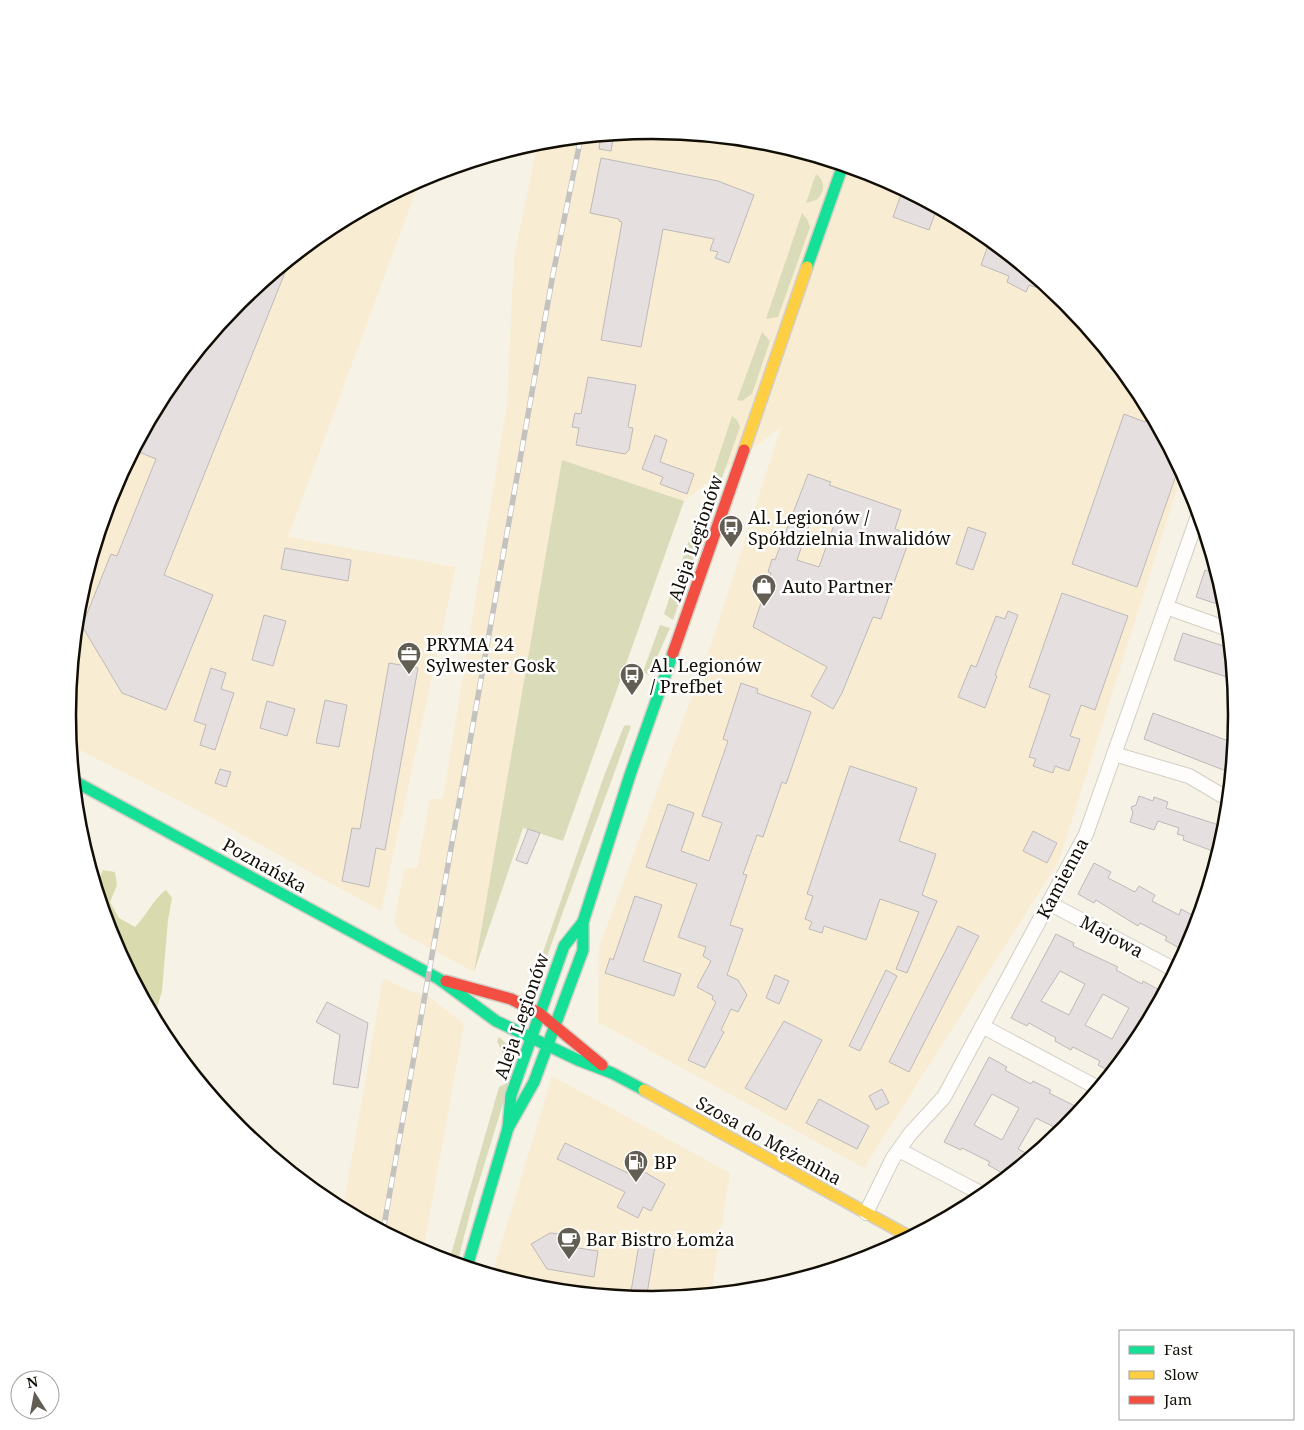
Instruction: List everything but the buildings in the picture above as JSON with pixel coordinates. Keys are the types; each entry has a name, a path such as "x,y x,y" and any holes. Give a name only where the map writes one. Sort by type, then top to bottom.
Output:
{"main road":[{"name":"Aleja Legionów","path":"508,1128 526,1099 583,950 583,922 630,775 841,171"},
{"name":"Poznańska","path":"80,784 439,979 488,1016 531,1037"},
{"name":"Aleja Legionów","path":"468,1260 508,1128 511,1095 538,1013 564,946 583,922"},
{"name":"Poznańska","path":"439,979 511,999 538,1013"},
{"name":"Szosa do Mężenina","path":"538,1013 554,1024 612,1073"},
{"name":"Szosa do Mężenina","path":"531,1037 578,1060 612,1073 903,1233"}],"street":[{"name":"Kamienna","path":"866,1213 899,1150 944,1097 1086,834 1195,523"},
{"path":"1166,607 1221,626"},
{"path":"1114,754 1189,776 1222,796"},
{"name":"Majowa","path":"1049,903 1169,967"},
{"path":"982,1026 1093,1085"},
{"path":"899,1150 976,1191"}],"shaded area":[{"path":"614,140 690,140 764,150 837,170 872,183 940,216 972,236 1032,282 1085,335 1108,363 1106,369 1116,374 1131,395 1151,427 1179,483 1059,861 864,1168 598,1022 599,948 715,633 781,427 684,501 562,460 474,972 400,932 394,922 404,869 417,868 430,799 443,799 507,404 514,257 536,151"},
{"path":"416,190 288,537 456,567 381,911 197,810 77,749 77,677 81,640 87,603 107,530 120,495 153,427 173,395 219,335 272,282 302,258 364,216"},
{"path":"383,978 407,990 428,996 464,1024 425,1244 364,1214 344,1202"},
{"path":"552,1076 730,1173 712,1288 652,1291 614,1290 540,1280 494,1268"}],"green space":[{"path":"816,174 823,183 823,191 816,200 806,203"},
{"path":"802,213 810,227 778,317 766,319"},
{"path":"762,332 770,341 752,394 742,401 737,400"},
{"path":"732,416 737,420 740,427 718,489 709,486"},
{"path":"562,460 684,501 563,841 523,828 474,972"},
{"path":"693,528 704,532 673,620 664,614"},
{"path":"660,625 670,628 649,675 643,672"},
{"path":"624,726 631,726 545,963 541,958 604,776"},
{"path":"103,870 115,872 117,885 110,902 119,918 135,927 157,898 166,890 172,898 168,920 162,991 157,1009 120,935 100,877"},
{"path":"499,1037 512,1049 513,1071 505,1068 505,1059 497,1041"},
{"path":"507,1083 509,1084 474,1198 459,1257 451,1254 499,1087"}],"railway":[{"path":"384,1224 553,274 580,144"}],"traffic: fast":[{"path":"807,267 841,171"},
{"path":"508,1128 534,1082 583,950 583,922 630,775 673,653"},
{"path":"80,784 439,979 496,1021 578,1060 612,1073 644,1090"},
{"path":"469,1261 508,1128 511,1095 564,946 583,922"}],"traffic: slow":[{"path":"744,450 807,267"},
{"path":"644,1090 903,1233"}],"traffic: jam":[{"path":"673,653 744,450"},
{"path":"446,981 511,999 539,1013 602,1065"}],"place":[{"name":"Al. Legionów / Spółdzielnia Inwalidów","path":"731,548"},
{"name":"Auto Partner","path":"764,607"},
{"name":"PRYMA 24 Sylwester Gosk","path":"409,675"},
{"name":"Al. Legionów / Prefbet","path":"632,696"},
{"name":"BP","path":"636,1183"},
{"name":"Bar Bistro Łomża","path":"569,1260"}]}
